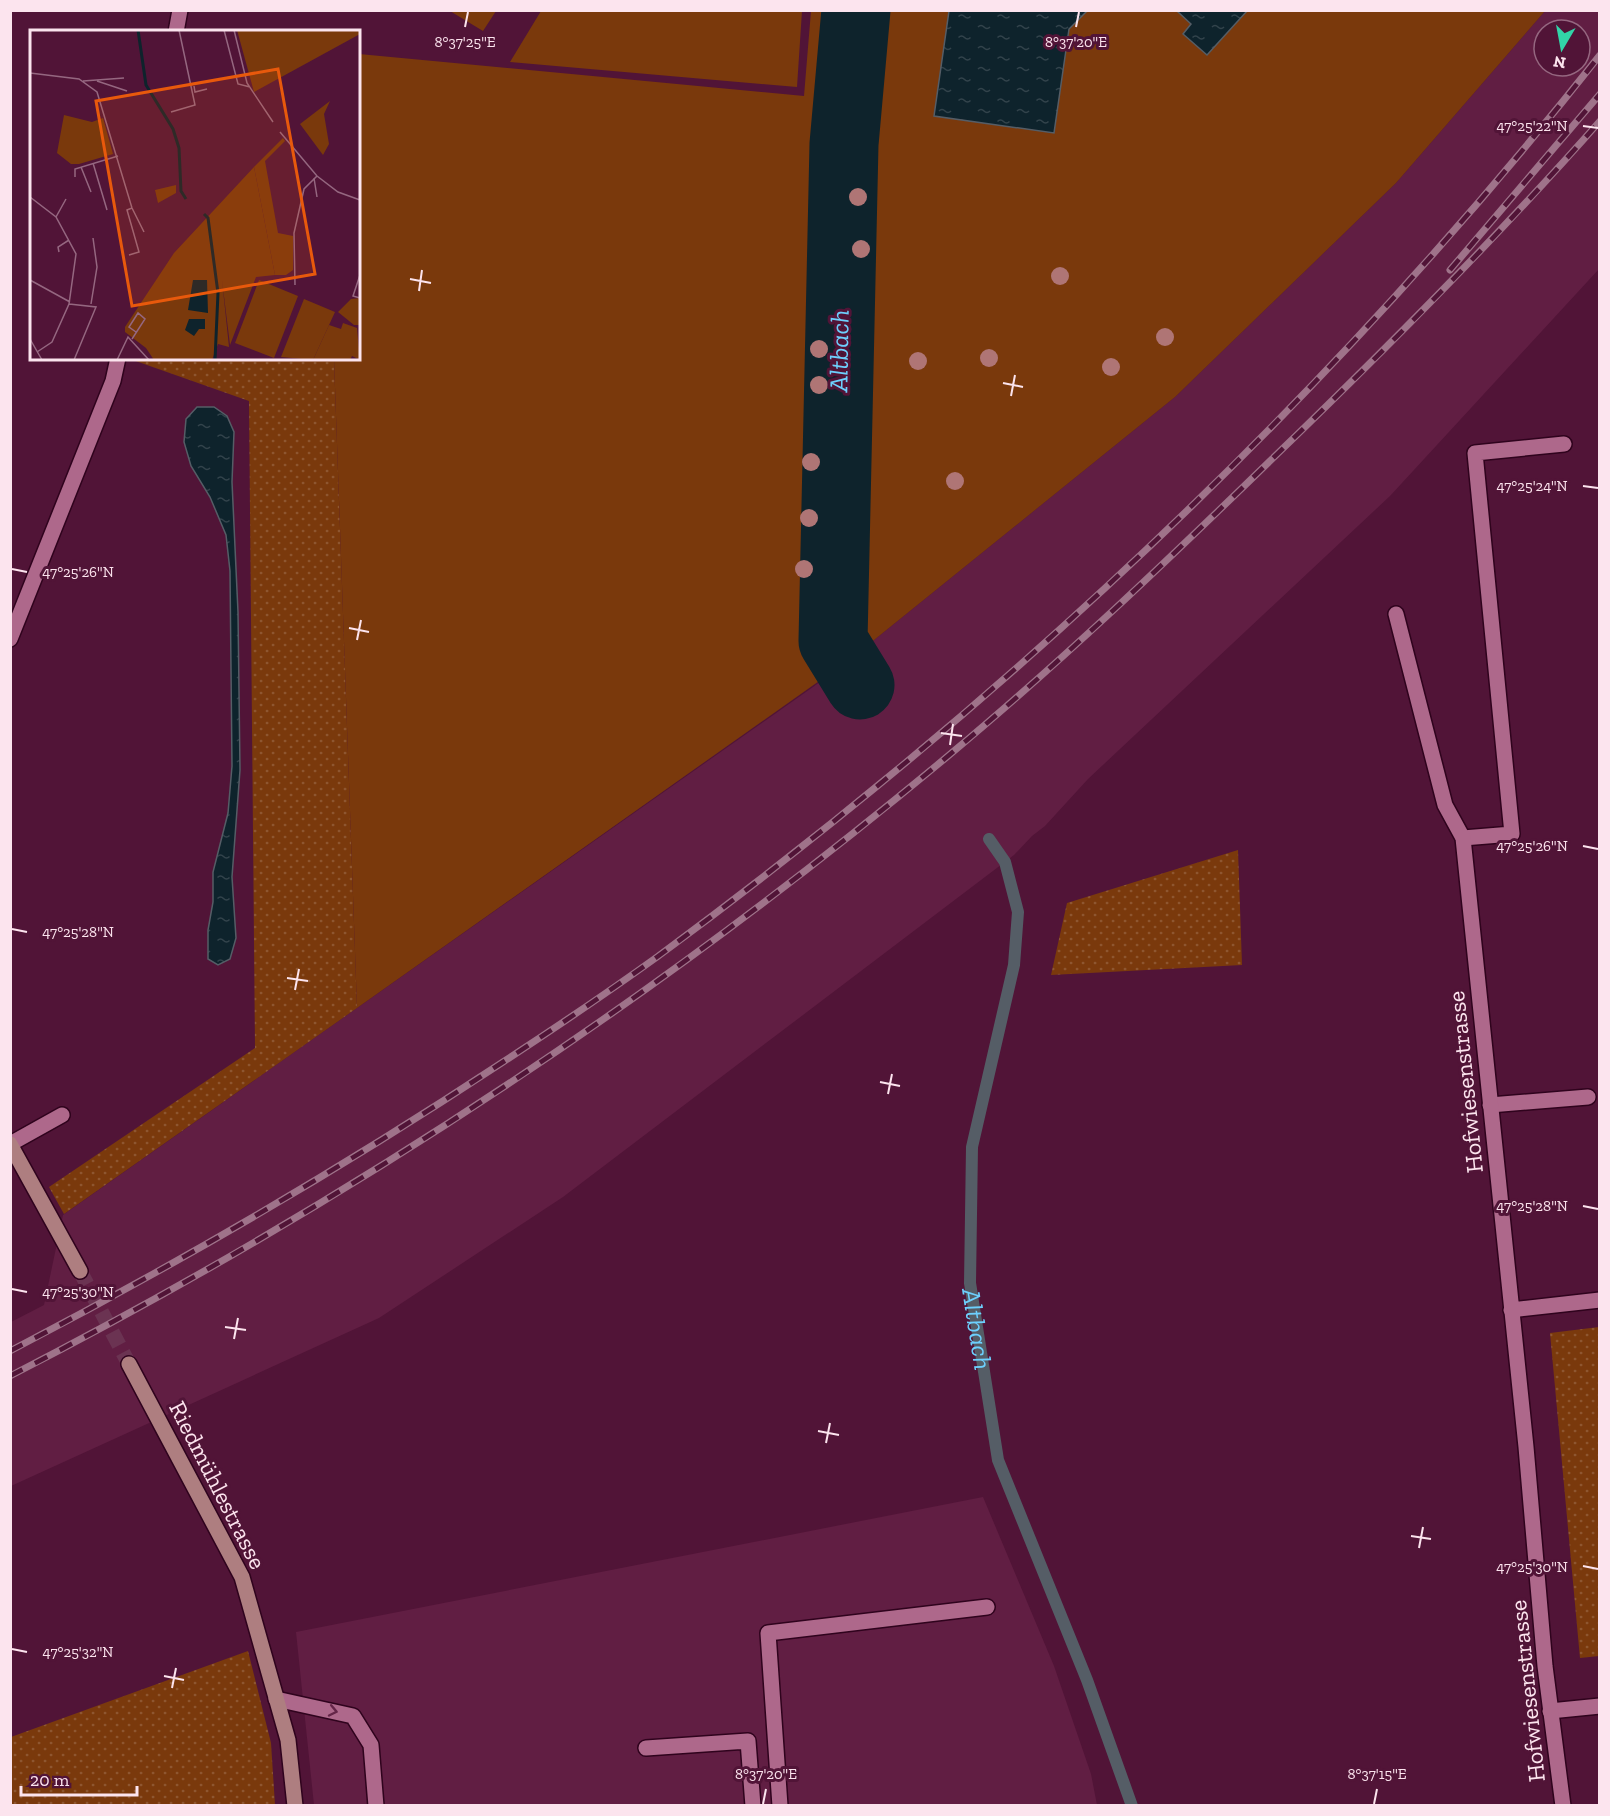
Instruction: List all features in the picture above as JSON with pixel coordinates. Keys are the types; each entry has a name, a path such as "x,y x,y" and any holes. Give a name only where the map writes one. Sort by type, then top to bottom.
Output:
{"street":[{"path":"176,30 180,10"},
{"path":"10,639 113,381 118,360"},
{"path":"1463,838 1512,834 1475,453 1564,444"},
{"name":"Hofwiesenstrasse","path":"1396,614 1445,806 1463,838 1510,1310 1526,1447 1550,1712 1563,1806"},
{"path":"1490,1105 1588,1096"},
{"path":"62,1115 10,1144 80,1271"},
{"path":"1510,1310 1599,1300"},
{"name":"Riedmühlestrasse","path":"129,1364 243,1578 288,1740 294,1806"},
{"path":"780,1806 768,1633 987,1607"},
{"path":"276,1699 353,1716 371,1745 376,1806"},
{"path":"1550,1712 1599,1706"},
{"path":"646,1748 748,1741 753,1806"}],"shaded area":[{"path":"450,11 496,11 483,31"},
{"path":"541,11 802,11 797,87 510,62"},
{"path":"811,11 1545,11 1539,18 1532,18 1532,26 1396,183 1175,397 853,657 357,1008 334,360 360,360 360,54 804,96"},
{"path":"1545,11 1599,11 1599,269 1390,496 1088,779 1045,826 1014,855 563,1197 379,1318 11,1486 11,1322 44,1305 63,1215 813,687 1175,397 1396,183 1532,26 1532,78 1592,78 1592,18 1539,18"},
{"path":"133,360 334,360 357,1008 64,1214 49,1187 255,1048 249,401"},
{"path":"1238,850 1242,965 1051,975 1067,903"},
{"path":"1599,1327 1599,1656 1580,1658 1550,1333"},
{"path":"983,1497 1054,1666 1091,1774 1097,1805 314,1805 296,1632"},
{"path":"248,1651 271,1743 275,1805 11,1805 11,1737"}],"water":[{"path":"949,11 1087,11 1069,29 1054,133 934,116"},
{"path":"1177,11 1247,11 1207,55 1183,34 1191,24"},
{"path":"197,407 214,407 227,416 234,432 232,482 238,612 240,770 232,877 236,938 230,959 218,965 208,959 208,930 213,902 213,872 228,813 232,766 230,571 226,535 210,497 191,466 184,442 186,419"}],"waterway":[{"name":"Altbach","path":"856,10 844,144 833,641 860,685"},
{"name":"Altbach","path":"989,839 1005,862 1018,912 1014,965 972,1147 970,1283 998,1460 1087,1680 1132,1806"}],"tunnel":[{"path":"80,1271 129,1364"}],"railway":[{"path":"10,1351 260,1213 383,1139 522,1049 657,957 787,858 915,755 1039,648 1159,538 1275,423 1388,304 1496,182 1600,55"},
{"path":"1450,270 1600,94"},
{"path":"10,1376 135,1310 378,1168 613,1013 838,845 1032,684 1193,535 1439,293 1600,121"}]}
